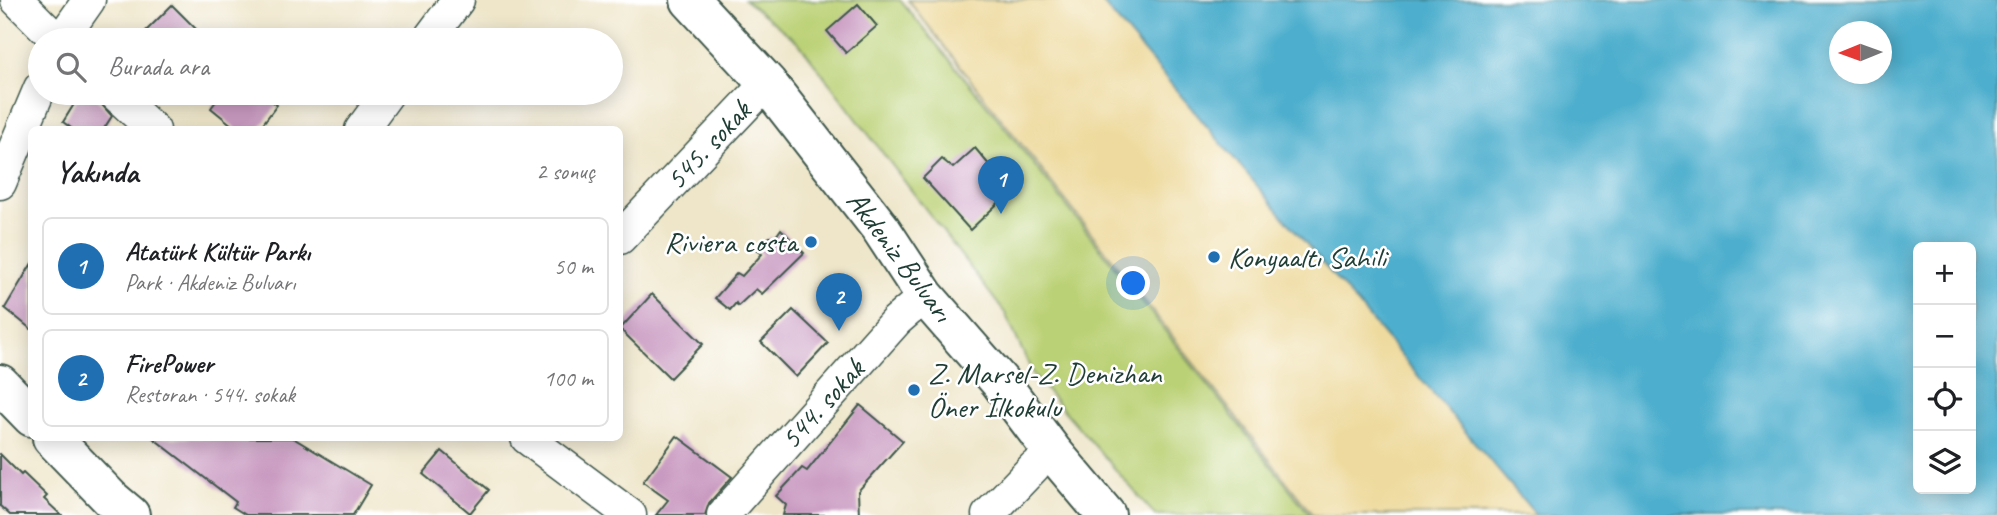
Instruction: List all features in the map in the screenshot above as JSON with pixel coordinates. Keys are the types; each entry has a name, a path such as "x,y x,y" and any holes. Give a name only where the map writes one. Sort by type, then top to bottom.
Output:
{"main road":[{"name":"Akdeniz Bulvarı","path":"690,0 767,83 881,229 925,296 1000,382 1052,451 1106,515"},
{"path":"0,384 28,413"},
{"path":"55,441 116,510"}],"street":[{"path":"18,0 47,28"},
{"path":"68,28 89,0"},
{"path":"437,28 458,0"},
{"name":"545. sokak","path":"623,235 767,83"},
{"path":"0,183 33,105"},
{"path":"127,105 150,126"},
{"path":"364,126 379,105"},
{"name":"544. sokak","path":"723,515 896,321 925,296"},
{"path":"531,441 623,513"},
{"path":"988,515 1034,467"}],"green space":[{"path":"745,0 900,0 995,115 1310,515 1155,515 1034,376 1005,313 798,42"}],"sand":[{"name":"Konyaaltı Sahili","path":"908,0 1100,0 1536,515 1313,515"}],"water":[{"path":"1100,0 1997,0 1997,515 1536,515"}],"building":[{"path":"858,4 877,26 846,53 827,31"},
{"path":"172,5 195,28 149,28"},
{"path":"74,105 102,105 112,116 106,126 68,126 63,122"},
{"path":"213,105 277,105 261,126 233,126 211,108"},
{"path":"975,148 1011,191 970,230 923,178 942,159 953,168"},
{"path":"781,229 804,253 762,294 756,289 730,310 715,298 737,273 742,276 762,254 755,248 770,237 774,239"},
{"path":"28,270 28,327 5,308"},
{"path":"652,294 703,344 670,378 623,332 623,326"},
{"path":"793,310 828,343 796,377 761,342"},
{"path":"860,405 903,441 858,491 859,515 783,515 786,505 776,496 802,468 807,471"},
{"path":"677,436 732,477 709,503 705,515 656,515 668,500 643,482"},
{"path":"157,441 298,441 371,485 353,515 246,515 233,507 236,502"},
{"path":"442,451 489,490 470,513 423,474"},
{"path":"0,454 47,496 44,499 61,515 10,515 0,506"}],"place":[{"name":"Atatürk Kültür Parkı","path":"1001,214"},
{"name":"Riviera costa","path":"811,242"},
{"name":"Konyaaltı Sahili","path":"1214,257"},
{"name":"FirePower","path":"839,331"},
{"name":"Z. Marsel-Z. Denizhan Öner İlkokulu","path":"914,390"}]}
